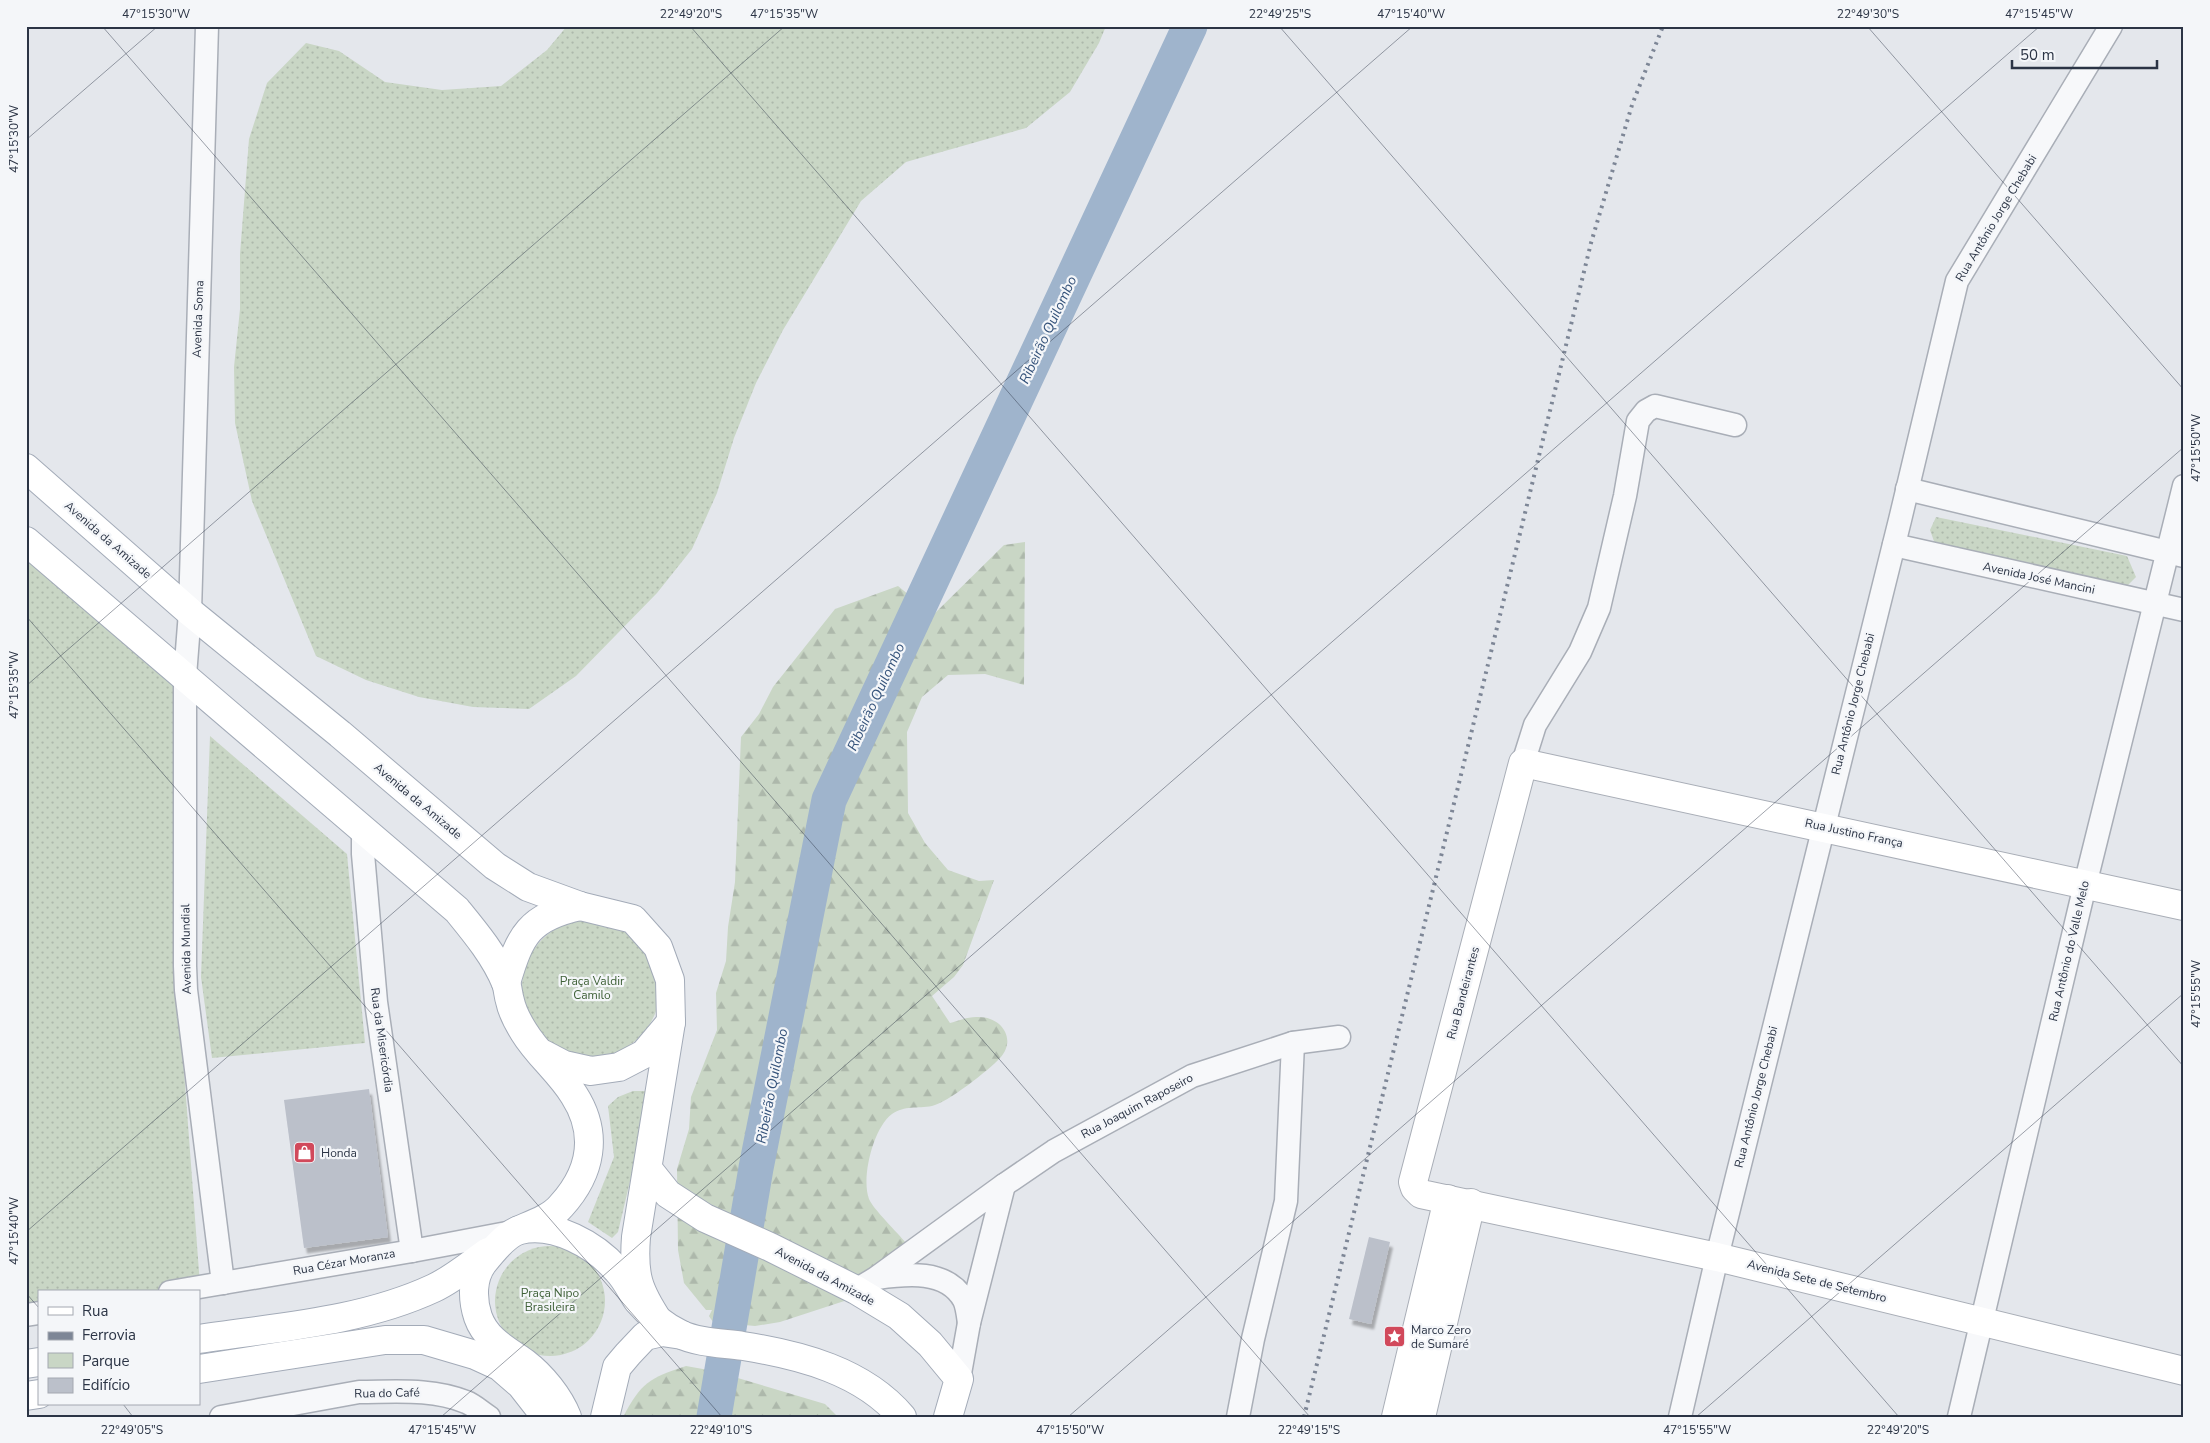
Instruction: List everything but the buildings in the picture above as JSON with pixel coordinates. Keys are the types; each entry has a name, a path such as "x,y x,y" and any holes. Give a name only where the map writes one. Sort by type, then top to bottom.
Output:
{"main road":[{"name":"Avenida da Amizade","path":"26,468 190,612 340,734 495,866 528,887 580,906 634,919 658,947 670,980 671,1022 634,1258 636,1276 641,1293 682,1332"},
{"path":"26,540 457,910 481,940 506,983 510,1003 524,1032 574,1094 585,1116 589,1136 589,1157 582,1175 561,1207 546,1218 519,1230 436,1287 398,1303 352,1316 200,1339"},
{"name":"Rua Justino França","path":"1523,763 1823,826 2184,906"},
{"name":"Rua Bandeirantes","path":"1459,1201 1421,1194 1415,1188 1413,1182 1523,763"},
{"path":"506,983 513,956 524,937 537,923 557,912 580,906"},
{"path":"540,1052 564,1066 591,1071 619,1067 644,1054 671,1022"},
{"name":"Avenida da Amizade","path":"648,1169 668,1194 705,1218 866,1284 930,1344 958,1379"},
{"path":"1396,1417 1459,1201"},
{"path":"1421,1417 1459,1201"},
{"name":"Avenida Sete de Setembro","path":"1459,1201 1717,1257 2184,1371"},
{"path":"519,1230 544,1230 570,1236 598,1250 619,1272 639,1302 682,1332"},
{"path":"496,1247 480,1268 473,1292 478,1318 490,1338 527,1365 547,1386 567,1417"},
{"path":"605,1417 617,1367 628,1354 646,1336 662,1332 682,1332 774,1352 833,1368 868,1386 902,1417"},
{"path":"200,1369 385,1340 424,1340 475,1355 500,1366 521,1385 546,1417"},
{"path":"948,1417 958,1379"}],"street":[{"name":"Avenida Soma","path":"190,612 206,26"},
{"name":"Rua Antônio Jorge Chebabi","path":"1680,1417 1717,1257 1894,545 1957,281 2111,26"},
{"path":"1523,763 1535,725 1580,652 1599,608 1625,496 1638,421 1646,410 1655,406 1735,425"},
{"name":"Rua Antônio do Valle Melo","path":"1959,1417 2085,885 2155,602 2175,554 2184,486"},
{"path":"1907,489 2175,554"},
{"name":"Avenida José Mancini","path":"1894,545 2184,610"},
{"name":"Avenida Mundial","path":"190,612 185,676 186,990 223,1283"},
{"name":"Rua da Misericórdia","path":"363,829 363,854 376,1002 412,1251"},
{"name":"Rua Joaquim Raposeiro","path":"866,1284 1054,1150 1192,1076 1293,1043 1339,1037"},
{"path":"1238,1417 1253,1339 1286,1201 1293,1043"},
{"path":"958,1379 969,1323 1004,1186"},
{"name":"Rua Cézar Moranza","path":"182,1290 412,1251 519,1230"},
{"path":"866,1284 908,1274 934,1277 950,1286 964,1300 969,1323"},
{"name":"Rua do Café","path":"221,1417 364,1392 429,1392 466,1402 488,1417"}],"green space":[{"path":"567,26 1106,26 1099,43 1070,92 1026,128 906,162 861,201 783,330 756,383 734,438 717,493 692,549 657,593 576,676 529,709 473,707 419,697 366,680 316,656 252,501 235,423 234,367 240,309 240,254 249,139 267,83 306,43 339,51 385,82 442,90 501,86 547,50"},
{"path":"1936,517 2127,556 2136,577 2125,588 1936,547 1930,530"},
{"path":"1025,542 1024,685 985,674 948,675 922,697 907,732 908,813 925,843 948,870 979,881 994,880 963,965 954,977 932,996 950,1023 966,1018 985,1017 999,1024 1007,1036 1005,1050 1000,1058 987,1070 947,1099 932,1106 906,1108 897,1111 885,1121 879,1130 870,1154 868,1167 867,1190 869,1199 880,1215 906,1243 875,1291 780,1322 755,1326 713,1322 709,1316 712,1310 706,1310 684,1283 678,1250 677,1169 689,1129 691,1097 717,1030 716,993 726,961 728,927 735,882 741,737 759,714 773,687 835,609 898,586 920,604 931,617 1004,545"},
{"path":"26,555 186,689 177,977 200,1285 159,1290 38,1290 38,1305 26,1306"},
{"path":"210,736 347,854 365,1043 212,1058 201,977"},
{"name":"Praça Valdir Camilo","path":"591,919 605,920 618,924 630,930 640,939 649,949 655,961 659,974 659,1002 655,1015 649,1027 640,1037 630,1046 618,1052 605,1056 591,1057 577,1056 564,1052 552,1046 542,1037 533,1027 527,1015 523,1002 522,988 523,974 527,961 533,949 542,939 552,930 564,924 577,920"},
{"path":"633,1091 645,1091 648,1105 618,1232 612,1238 588,1222 614,1157 608,1106 618,1097"},
{"name":"Praça Nipo Brasileira","path":"550,1246 571,1250 589,1262 601,1280 605,1301 601,1322 589,1340 571,1352 550,1356 529,1352 511,1340 499,1322 495,1301 499,1280 511,1262 529,1250"},
{"path":"686,1366 714,1371 825,1404 838,1417 623,1417 635,1396 647,1383 663,1374"}],"waterway":[{"name":"Ribeirão Quilombo","path":"714,1417 756,1168 829,800 1190,26"}],"railway":[{"path":"1304,1417 1591,243 1632,105 1663,26"}],"place":[{"name":"Honda","path":"305,1153"},
{"name":"Marco Zero de Sumaré","path":"1395,1337"}]}
